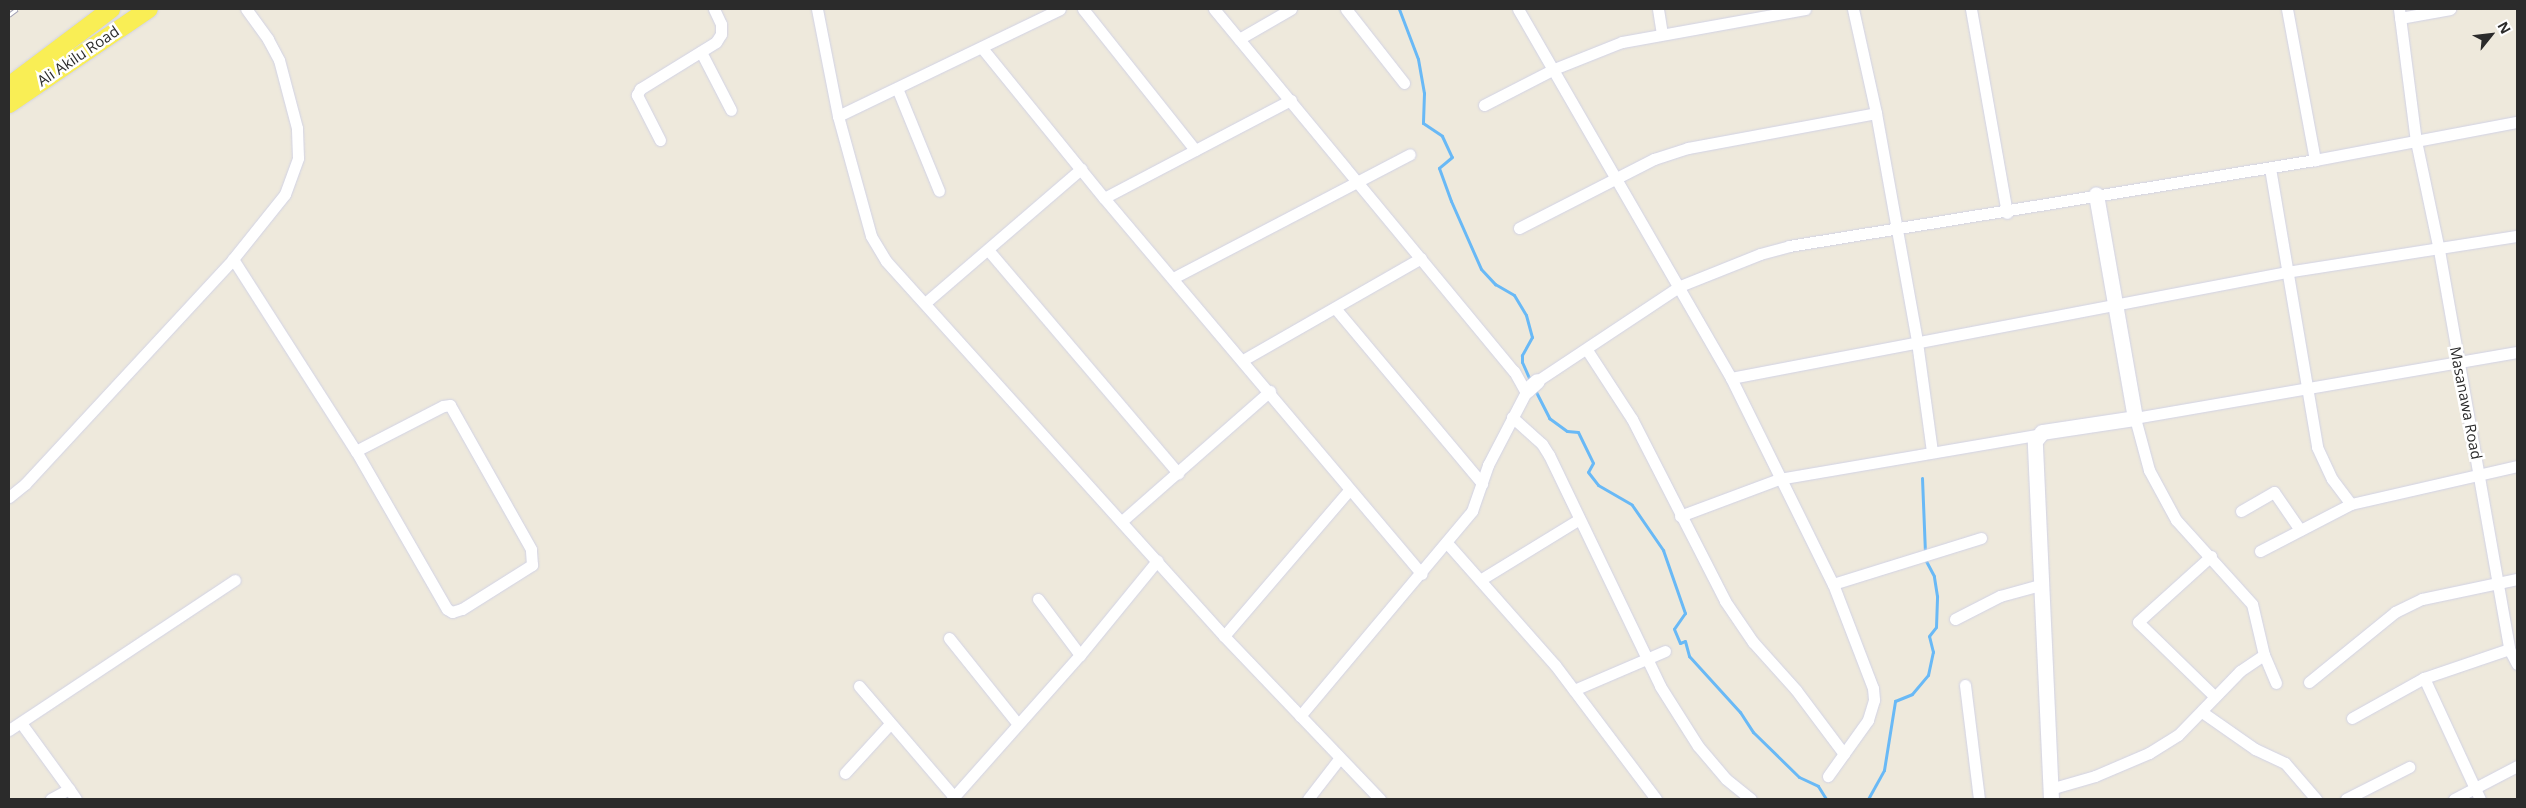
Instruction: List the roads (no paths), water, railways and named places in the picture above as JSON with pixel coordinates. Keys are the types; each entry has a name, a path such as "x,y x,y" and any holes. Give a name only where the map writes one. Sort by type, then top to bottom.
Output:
{"main road":[{"name":"Ali Akilu Road","path":"9,86 111,9"},
{"name":"Ali Akilu Road","path":"9,104 149,9"}],"street":[{"path":"9,497 25,484 233,258 285,194 298,158 297,128 287,82 268,39 246,9"},
{"path":"660,140 639,104 640,89 701,52 721,34 714,9"},
{"path":"817,9 838,116 870,236 886,261 925,303 1007,399 1122,520 1224,636 1339,759 1380,799"},
{"path":"838,116 1060,9"},
{"path":"1083,9 1195,150"},
{"path":"1214,9 1530,388"},
{"path":"1239,39 1291,9"},
{"path":"1346,9 1404,83"},
{"path":"1518,9 1554,69 1615,180 1680,286 1731,378 1779,479 1833,584 1873,688 1874,700 1868,720 1828,776"},
{"path":"1658,9 1662,34"},
{"path":"1484,105 1554,69 1593,52 1662,34 1806,9"},
{"path":"1853,9 1876,113 1917,342 1932,451"},
{"path":"1971,9 2006,212"},
{"path":"2287,9 2315,160"},
{"path":"2400,13 2450,9"},
{"name":"Masanawa Road","path":"2400,13 2416,141 2439,250 2509,649 2517,664"},
{"path":"982,48 1104,198 1270,390 1349,490 1422,574"},
{"path":"701,52 731,110"},
{"path":"898,88 939,190"},
{"path":"1104,198 1291,100"},
{"path":"1519,228 1654,160 1688,148 1876,113"},
{"path":"1300,716 1422,574 1472,511 1488,464 1512,417 1530,388 1680,286 1760,254 1896,228 2006,212 2096,194 2270,168 2517,122"},
{"path":"1173,278 1410,154"},
{"path":"2270,168 2317,447 2332,479 2351,504"},
{"path":"925,303 988,251 1081,169"},
{"path":"2096,194 2135,418 2149,470 2162,496 2187,534 2211,556 2252,604 2264,655 2276,683"},
{"path":"1731,378 1917,342 2115,307 2286,272 2439,250 2517,236"},
{"path":"988,251 1178,472"},
{"path":"233,258 356,451 447,609 452,612 462,609 532,565 531,549 450,405 442,406 356,451"},
{"path":"1243,360 1421,258"},
{"path":"1335,308 1482,483"},
{"path":"1587,350 1632,419 1725,601 1753,642 1796,690 1844,754"},
{"path":"1680,516 1779,479 1932,451 2037,435 2517,352"},
{"path":"1122,520 1270,390"},
{"path":"1512,417 1542,444 1645,658 1698,746 1726,779 1751,799"},
{"path":"2037,435 2040,585 2051,794 2149,753 2178,735 2240,671 2264,655"},
{"path":"2260,551 2351,504 2479,473 2517,466"},
{"path":"1224,636 1349,490"},
{"path":"2241,511 2274,492 2300,530"},
{"path":"1480,580 1578,520"},
{"path":"1833,584 1981,538"},
{"path":"1447,543 1574,690 1656,799"},
{"path":"2211,556 2138,622 2214,696"},
{"path":"859,686 889,725 953,798 1080,655 1157,560"},
{"path":"2309,682 2395,612 2422,599 2517,579"},
{"path":"9,730 235,580"},
{"path":"1955,618 2000,596 2040,585"},
{"path":"1038,600 1080,655"},
{"path":"949,638 1018,724"},
{"path":"2352,718 2424,678 2509,649"},
{"path":"1574,690 1665,651"},
{"path":"2424,678 2477,794"},
{"path":"1964,685 1979,799"},
{"path":"2202,712 2255,749 2285,763 2316,799"},
{"path":"22,723 76,799"},
{"path":"845,773 889,725"},
{"path":"1308,799 1339,759"},
{"path":"2454,799 2477,794 2517,766"},
{"path":"2346,799 2409,767"},
{"path":"51,799 69,789"}],"waterway":[{"path":"1399,9 1418,59 1424,93 1423,123 1442,136 1452,157 1439,168 1451,201 1481,269 1495,284 1514,295 1526,315 1532,337 1522,355 1522,362 1530,380"},
{"path":"1534,388 1549,418 1567,431 1578,432 1593,463 1588,472 1598,485 1632,505 1663,550 1685,613 1674,629 1680,643 1685,641 1689,656 1740,712 1753,732 1799,777 1818,786 1826,799"},
{"path":"1922,478 1925,553"},
{"path":"1868,799 1884,770 1895,701 1912,694 1928,675 1933,652 1929,636 1936,627 1937,596 1934,576 1925,559"}],"railway":[{"path":"9,15 17,9"}]}
